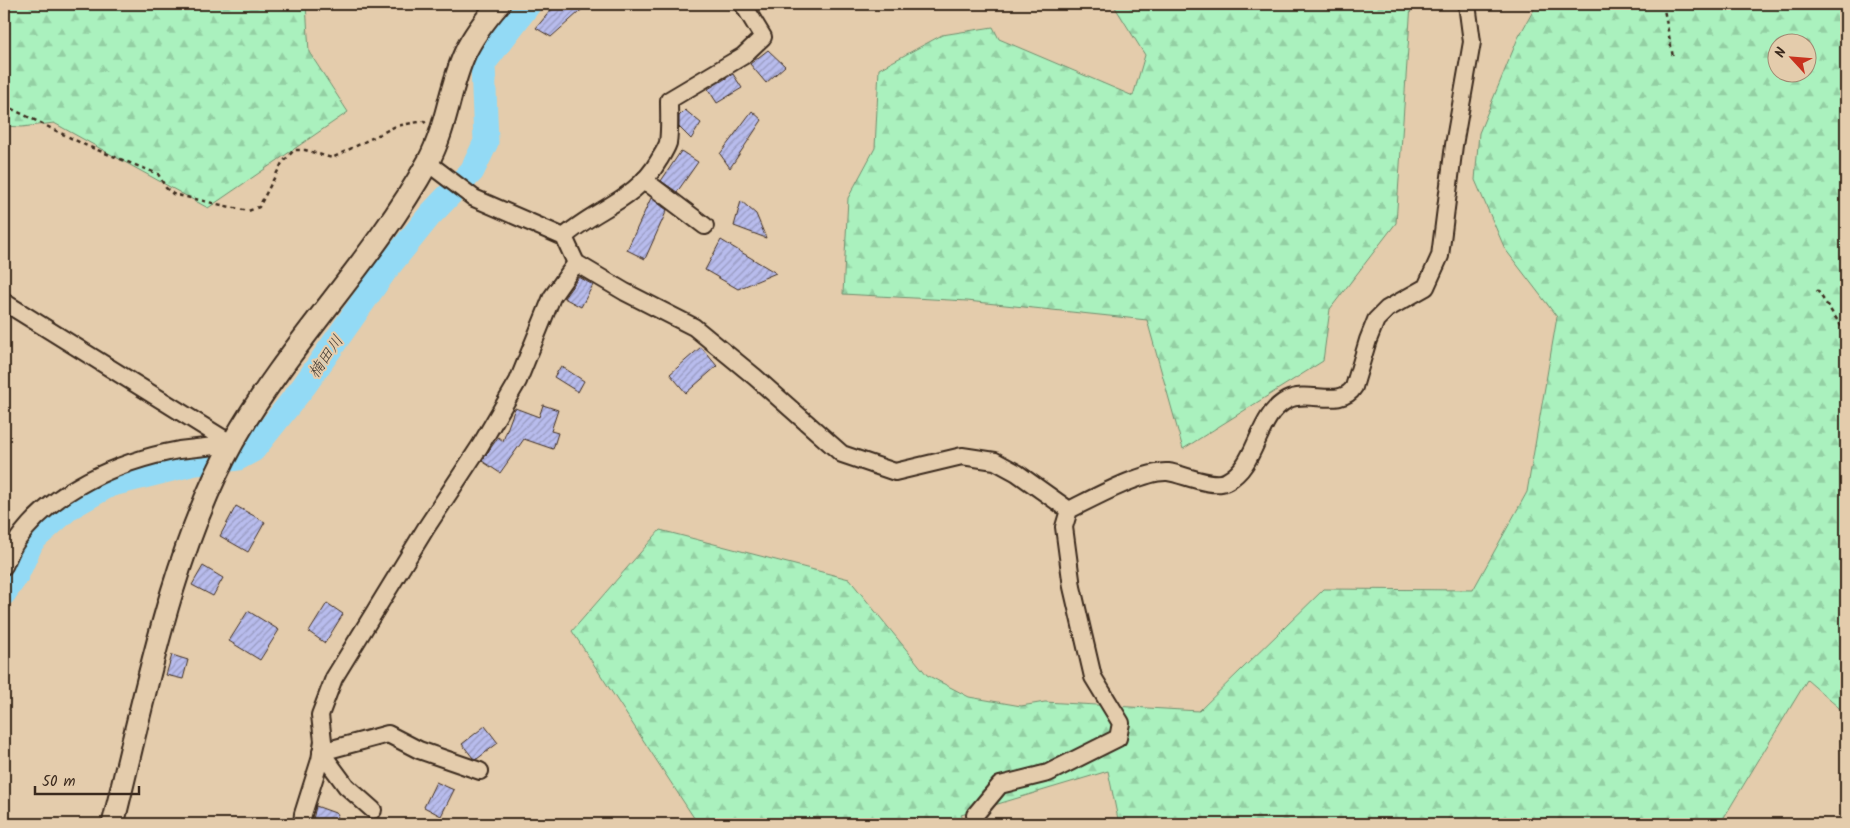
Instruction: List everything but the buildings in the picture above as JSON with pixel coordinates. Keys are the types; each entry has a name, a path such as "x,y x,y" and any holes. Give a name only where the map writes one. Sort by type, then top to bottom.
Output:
{"street":[{"path":"113,824 173,589 210,489 232,444 256,406 385,228 428,163 438,142 465,54 478,30 499,4"},
{"path":"564,238 579,223 600,214 635,189 653,171 668,144 669,100 743,56 763,37 743,4"},
{"path":"977,824 975,815 1000,785 1048,773 1118,738 1121,723 1093,677 1072,587 1064,528 1069,510 1125,484 1153,474 1167,472 1209,482 1225,483 1236,476 1243,466 1271,416 1281,403 1299,396 1344,397 1350,394 1376,320 1387,309 1426,287 1440,256 1454,145 1472,42 1467,4"},
{"path":"428,163 474,198 564,238 576,263 625,292 694,327 755,377 842,454 894,472 962,456 995,461 1017,473 1069,510"},
{"path":"644,180 704,226"},
{"path":"302,824 323,741 320,715 334,678 514,389 552,297 576,263"},
{"path":"4,302 232,444"},
{"path":"4,566 16,542 42,512 78,487 107,471 137,460 179,450 232,444"},
{"path":"321,752 388,734 419,750 480,771"},
{"path":"321,752 346,786 373,810"}],"path":[{"path":"1663,4 1673,57"},
{"path":"4,105 85,144 158,174 166,188 173,194 248,211 259,206 282,163 294,150 305,150 332,158 396,126 424,121 438,142"},
{"path":"1817,290 1846,333"}],"green space":[{"path":"4,4 306,4 309,52 348,112 208,208 54,123 22,127 4,126"},
{"path":"1113,4 1411,4 1396,223 1330,309 1323,361 1183,449 1147,320 967,301 843,294 848,198 875,148 879,69 942,35 993,27 999,39 1133,96 1145,55"},
{"path":"1537,4 1846,4 1846,714 1807,680 1720,824 1119,824 1108,771 961,815 966,824 698,824 572,631 660,530 849,579 927,675 969,697 1021,706 1045,702 1199,711 1324,589 1473,590 1527,492 1557,317 1505,249 1475,180 1479,133 1518,38"}],"waterway":[{"name":"楠田川","path":"4,593 16,576 32,541 70,507 109,485 196,463 238,458 253,450 304,386 384,272 430,215 472,171 486,142 483,64 529,4"}]}
